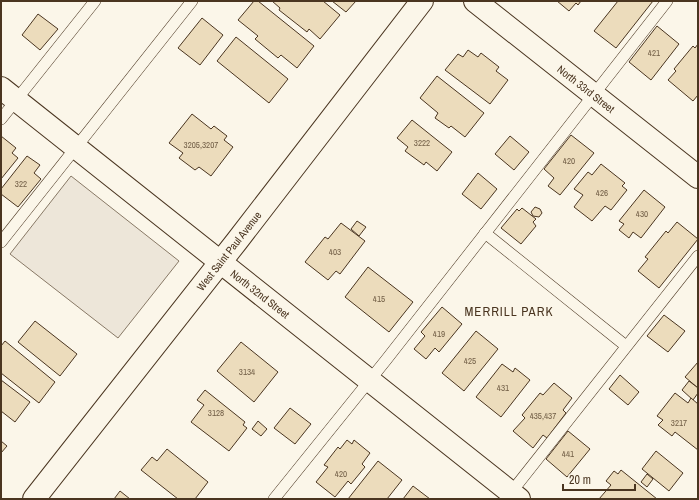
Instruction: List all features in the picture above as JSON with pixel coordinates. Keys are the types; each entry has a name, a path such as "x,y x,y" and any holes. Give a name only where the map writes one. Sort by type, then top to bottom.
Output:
{"street":[{"name":"West Saint Paul Avenue","path":"34,499 221,262 422,1"},
{"name":"North 33rd Street","path":"475,1 698,177"},
{"name":"North 32nd Street","path":"9,94 369,380 512,497"}],"lane":[{"path":"1,120 9,94 95,1"},
{"path":"1,242 192,1"},
{"path":"274,499 668,1"},
{"path":"485,233 626,346"},
{"path":"512,497 626,346 698,256"}],"shaded area":[{"path":"71,176 179,261 118,338 10,254"}],"building":[{"path":"254,1 258,1 314,46 297,68 281,55 278,58 255,39 258,36 238,20"},
{"path":"272,1 323,1 340,15 320,39 309,29 307,32 279,10 280,8"},
{"path":"332,1 356,1 346,12"},
{"path":"557,1 581,1 578,5 576,3 569,11"},
{"path":"618,1 653,1 616,48 594,31"},
{"path":"38,14 58,29 40,50 22,35"},
{"path":"202,18 223,35 200,65 178,48"},
{"path":"657,26 679,44 651,80 629,62"},
{"path":"236,37 288,79 269,103 217,61"},
{"path":"698,44 698,95 693,101 668,80 676,71 674,69 693,46 695,48"},
{"path":"468,50 478,57 481,53 499,67 496,71 508,80 490,104 445,70 458,54 463,57"},
{"path":"437,76 484,113 465,137 451,126 449,128 435,118 438,113 420,98"},
{"path":"192,114 211,129 214,126 227,136 224,140 233,147 211,176 199,167 195,170 179,158 183,153 169,143"},
{"path":"412,120 452,152 437,171 426,162 424,165 405,151 408,147 397,138"},
{"path":"571,135 594,153 560,195 548,186 554,178 544,169"},
{"path":"1,136 16,148 12,153 18,158 1,179"},
{"path":"510,136 529,152 514,170 495,154"},
{"path":"27,156 40,165 34,173 41,179 18,207 1,194 1,189"},
{"path":"601,164 625,183 622,186 627,190 611,210 605,206 592,221 574,207 583,195 574,189 588,172 592,175"},
{"path":"478,173 497,189 481,209 462,194"},
{"path":"644,190 665,207 641,238 633,232 629,238 619,230 624,224 619,221"},
{"path":"535,207 540,209 542,213 539,217 533,216 531,212"},
{"path":"522,208 536,219 533,222 536,226 521,244 501,228 517,209 519,211"},
{"path":"357,221 366,227 359,236 351,229"},
{"path":"677,222 698,239 659,288 638,271 648,259 645,257 666,231 668,233"},
{"path":"341,223 365,241 340,274 336,271 328,280 305,262 325,237 328,239"},
{"path":"368,267 413,302 389,332 345,297"},
{"path":"442,307 462,324 439,352 435,348 426,359 414,349 425,336 421,332"},
{"path":"664,315 685,331 668,352 647,336"},
{"path":"35,321 77,354 60,376 18,342"},
{"path":"476,331 498,349 464,391 442,373"},
{"path":"5,341 55,382 39,403 1,373 1,346"},
{"path":"241,342 278,372 254,402 217,371"},
{"path":"698,362 698,388 685,377"},
{"path":"502,364 513,372 515,368 530,380 501,417 476,397"},
{"path":"620,375 639,392 628,405 609,389"},
{"path":"1,380 30,402 15,422 1,411"},
{"path":"689,381 698,388 698,393 693,400 682,390"},
{"path":"554,383 572,398 563,410 566,413 547,438 543,435 533,448 513,431 525,418 522,415 540,393 543,395"},
{"path":"205,390 245,422 243,425 247,428 229,451 191,422 204,405 197,400"},
{"path":"675,393 688,403 691,398 698,404 698,450 675,432 672,436 658,425 663,420 657,416"},
{"path":"290,408 311,424 295,444 274,428"},
{"path":"258,421 267,429 261,436 252,429"},
{"path":"568,431 590,449 567,477 546,459"},
{"path":"347,440 352,444 354,440 370,453 362,464 365,467 351,484 348,481 335,497 316,482 328,467 324,465 338,447 340,449"},
{"path":"1,441 7,446 1,453"},
{"path":"167,449 208,482 195,499 178,499 141,470 152,457 157,461"},
{"path":"656,451 683,473 669,491 642,469"},
{"path":"378,461 402,480 387,499 348,499"},
{"path":"621,470 657,499 599,499 611,485 606,481 614,471 618,474"},
{"path":"647,474 653,479 647,487 641,482"},
{"path":"413,486 430,499 403,499"},
{"path":"120,491 130,499 114,499"}],"district":[{"name":"MERRILL PARK","path":"509,311"}]}
